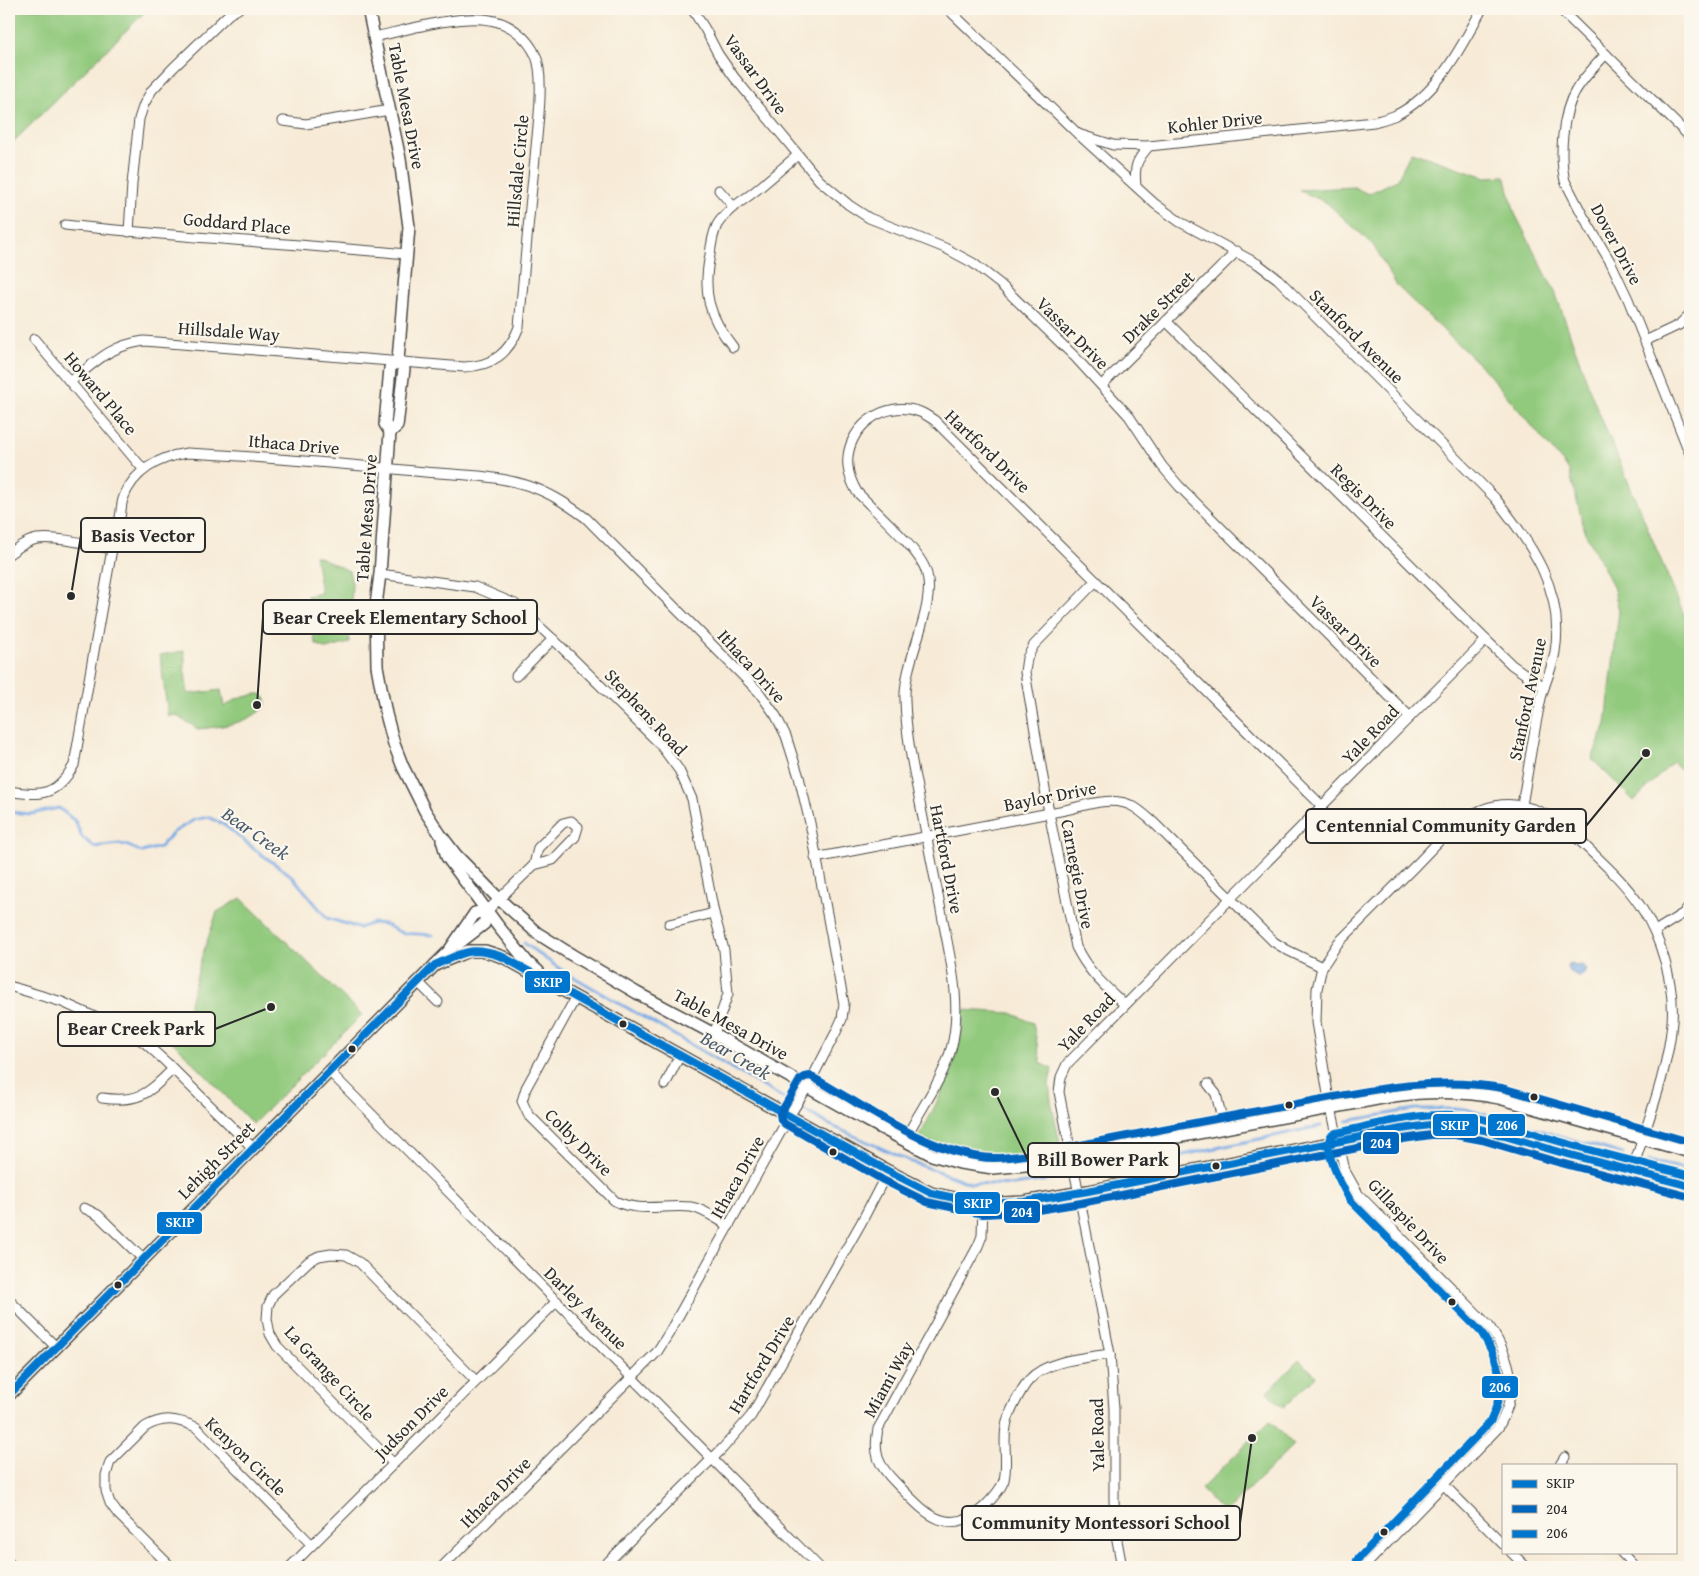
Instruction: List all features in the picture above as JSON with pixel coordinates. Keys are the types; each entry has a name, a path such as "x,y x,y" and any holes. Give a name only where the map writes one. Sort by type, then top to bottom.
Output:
{"street":[{"path":"129,232 139,119 144,104 152,90 173,68 229,14 238,9"},
{"name":"Table Mesa Drive","path":"368,9 390,110 407,204 409,227 398,360 390,368 384,424 390,432 376,605 376,650 386,714 394,744 412,788 440,834 499,900 538,933 572,955 637,993 714,1034 805,1091 855,1114 932,1155 960,1164 993,1168 1072,1158 1224,1127 1416,1092 1474,1093 1522,1104 1690,1152"},
{"name":"Vassar Drive","path":"692,9 705,28 718,54 734,77 819,180 849,205 869,218 945,248 973,263 1000,284 1102,385 1129,416 1162,466 1179,486 1410,717"},
{"name":"Kohler Drive","path":"948,9 1078,134 1113,145 1149,146 1374,122 1394,116 1414,104 1430,90 1443,74 1482,9"},
{"path":"1560,9 1690,137"},
{"name":"Hillsdale Circle","path":"375,37 471,18 491,20 505,24 517,31 528,43 536,57 540,72 538,118 519,327 514,340 505,352 490,362 476,366 398,360"},
{"name":"Dover Drive","path":"1606,54 1585,77 1575,92 1568,110 1562,154 1565,181 1582,214 1612,263 1688,440 1690,454"},
{"path":"283,121 306,124 390,110"},
{"name":"Stanford Avenue","path":"1078,134 1155,204 1180,222 1237,251 1278,279 1495,498 1519,528 1550,584 1556,612 1557,630 1555,654 1544,687 1522,805"},
{"path":"1136,186 1134,170 1139,158 1149,146"},
{"path":"733,347 718,327 710,310 706,292 708,265 718,224 733,206 752,194 798,155"},
{"path":"719,190 733,206"},
{"name":"Goddard Place","path":"65,225 129,232 203,236 407,254"},
{"name":"Drake Street","path":"1102,385 1237,251"},
{"path":"1646,341 1679,325 1690,314"},
{"name":"Regis Drive","path":"1166,321 1486,640 1512,665 1544,687"},
{"name":"Howard Place","path":"34,339 143,469"},
{"name":"Hillsdale Way","path":"70,382 110,350 128,343 144,341 398,360"},
{"name":"Hartford Drive","path":"905,1140 942,1075 951,1049 956,1022 954,987 909,752 904,697 910,663 929,595 929,582 919,555 857,492 851,482 848,468 848,452 853,437 863,424 876,415 891,409 906,408 920,412 934,420 1322,806"},
{"name":"Ithaca Drive","path":"9,791 30,795 42,794 53,789 68,776 74,765 112,549 119,525 123,500 130,485 143,469 160,460 187,453 388,468 505,480 525,484 545,492 569,505 586,518 759,692 776,716 786,736 799,777 810,823 815,858 844,1004 842,1019 805,1091 657,1352 442,1567"},
{"path":"9,554 23,544 36,539 50,538 112,549"},
{"name":"Stephens Road","path":"380,574 475,587 515,604 659,743 679,770 692,799 714,913 724,950 728,994 714,1034"},
{"name":"Carnegie Drive","path":"1096,580 1034,645 1027,658 1025,684 1076,947 1092,974 1125,1005"},
{"path":"516,676 553,639"},
{"name":"Yale Road","path":"1122,1567 1116,1535 1114,1500 1114,1409 1110,1354 1059,1092 1061,1077 1066,1064 1486,640"},
{"name":"Baylor Drive","path":"815,858 1106,801 1120,802 1134,807 1153,822 1274,942 1322,967"},
{"name":"Gillaspie Drive","path":"1366,1566 1498,1428 1505,1416 1510,1398 1511,1378 1501,1344 1489,1326 1358,1194 1345,1171 1331,1107 1316,1022 1317,989 1322,967 1338,943 1457,824 1483,810 1502,805 1522,805"},
{"path":"1522,805 1545,813 1566,826 1619,878 1640,906 1655,931 1665,963 1672,995 1672,1020 1668,1050 1632,1171"},
{"path":"571,821 578,827 575,837 553,860 534,865 538,848 563,823 571,821"},
{"name":"Table Mesa Drive","path":"440,834 447,857 487,911 528,963 550,982"},
{"name":"Lehigh Street","path":"9,1395 436,965 449,951 475,913 487,911 534,865"},
{"path":"1655,931 1684,913 1690,906"},
{"path":"669,924 714,913"},
{"name":"Table Mesa Drive","path":"436,965 468,951 485,952 503,957 680,1055 792,1112 888,1171 931,1193 983,1204 1024,1202 1079,1193 1401,1129 1456,1125 1484,1130 1690,1186"},
{"path":"418,982 438,1002"},
{"path":"9,986 62,1002 128,1032 145,1043 254,1148"},
{"name":"Colby Drive","path":"576,997 526,1088 522,1101 528,1114 615,1201 625,1206 692,1207 729,1226"},
{"path":"665,1085 680,1055"},
{"path":"102,1098 116,1100 135,1098 149,1093 173,1069"},
{"name":"Darley Avenue","path":"330,1072 819,1567"},
{"path":"1208,1084 1216,1094 1221,1108 1224,1127"},
{"name":"Hartford Drive","path":"603,1567 733,1437 754,1411 888,1171"},
{"name":"Miami Way","path":"983,1204 982,1236 978,1246 878,1429 875,1444 878,1458 881,1466 891,1478 927,1514 938,1520 951,1522 964,1520 978,1512 992,1500 1004,1481 1006,1427 1010,1413 1028,1380 1039,1371 1052,1365 1110,1354"},
{"path":"84,1208 98,1215 143,1259"},
{"name":"La Grange Circle","path":"394,1463 277,1346 270,1334 267,1319 268,1306 273,1295 309,1261 319,1256 331,1254 346,1255 360,1263 476,1381"},
{"path":"9,1300 56,1347"},
{"name":"Judson Drive","path":"290,1567 556,1301"},
{"name":"Kenyon Circle","path":"171,1567 118,1514 110,1503 106,1489 106,1475 110,1462 145,1427 167,1419 182,1421 196,1427 312,1545"},
{"path":"1444,1485 1502,1543"},
{"path":"1514,1554 1526,1567"},
{"path":"1623,1554 1634,1566"},
{"path":"9,1563 13,1567"}],"green space":[{"path":"9,9 148,9 9,146"},
{"path":"1411,152 1486,177 1505,176 1515,214 1555,292 1592,396 1690,629 1690,778 1673,762 1634,801 1592,759 1606,724 1619,611 1613,586 1585,532 1569,470 1486,371 1397,286 1373,245 1327,203 1299,190 1354,187 1368,194 1397,180"},
{"path":"315,555 349,571 352,583 349,643 326,649 315,643 307,596 321,593"},
{"path":"184,651 188,694 221,690 224,707 236,699 261,694 266,699 266,705 252,716 225,726 197,729 177,715 168,716 160,655"},
{"path":"241,898 362,1015 253,1124 178,1047 155,1027 187,1015 201,959 217,912"},
{"path":"963,1010 1011,1013 1033,1023 1041,1063 1052,1069 1049,1083 1051,1101 1061,1148 1016,1157 982,1158 958,1153 919,1138 942,1092 954,1060 959,1044"},
{"path":"1299,1360 1316,1376 1284,1408 1267,1392"},
{"path":"1270,1421 1294,1445 1224,1513 1201,1489"}],"water":[{"path":"1571,964 1576,966 1582,965 1586,969 1584,974 1579,977 1568,970 1567,966"}],"waterway":[{"name":"Bear Creek","path":"9,812 31,814 59,808 75,821 82,837 94,847 119,844 142,852 160,847 174,832 194,820 208,817 223,824 292,876 327,918 359,928 373,923 384,924 402,933 433,935"},
{"name":"Bear Creek","path":"524,943 560,969 828,1124 912,1162 970,1183 1013,1185 1062,1178"},
{"name":"Bear Creek","path":"1347,1121 1415,1109 1465,1109 1623,1154"},
{"name":"Bear Creek","path":"1088,1175 1321,1126"},
{"name":"Bear Creek","path":"1649,1161 1690,1170"}],"transit line":[{"name":"SKIP","path":"9,1395 435,965 461,954 475,951 503,957 931,1193 983,1204 1024,1202 1088,1191 1401,1129 1430,1125 1456,1125 1484,1130 1690,1186"},
{"name":"204","path":"1687,1196 1482,1140 1455,1135 1431,1135 1081,1203 1026,1212 983,1214 927,1202 883,1180 785,1124 781,1120 780,1114 800,1080 810,1076 919,1138 957,1152 976,1156 1004,1158 1370,1090 1448,1083 1502,1088 1690,1142"},
{"name":"206","path":"1357,1560 1490,1422 1499,1398 1500,1387 1497,1365 1481,1332 1350,1200 1331,1159 1329,1150 1331,1136 1336,1133 1410,1118 1440,1115 1468,1116 1690,1176"}],"place":[{"name":"Basis Vector","path":"71,596"},
{"name":"Bear Creek Elementary School","path":"257,705"},
{"name":"Centennial Community Garden","path":"1646,753"},
{"name":"Bear Creek Park","path":"271,1007"},
{"name":"Bill Bower Park","path":"995,1092"},
{"name":"Community Montessori School","path":"1252,1438"}]}
